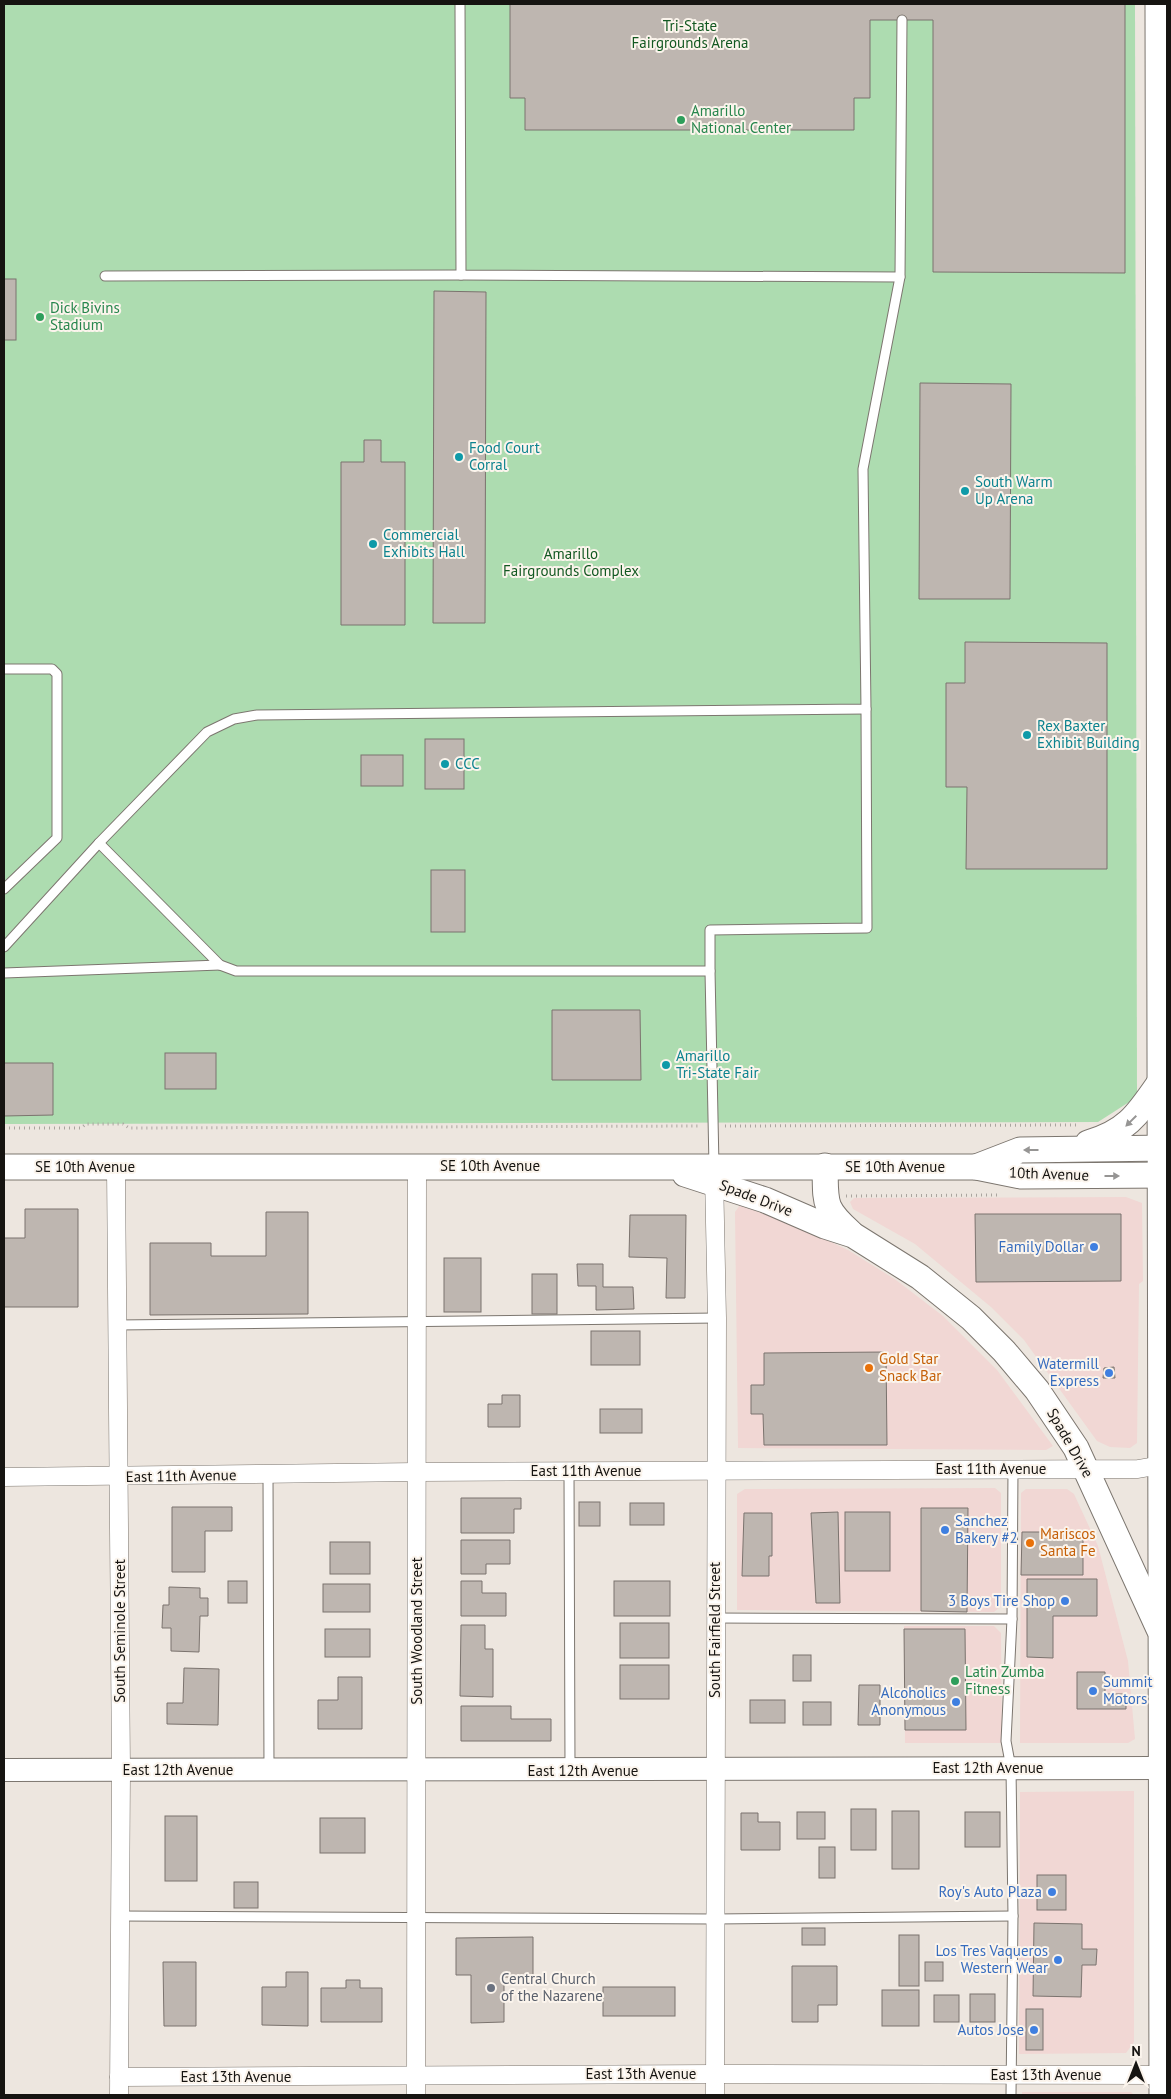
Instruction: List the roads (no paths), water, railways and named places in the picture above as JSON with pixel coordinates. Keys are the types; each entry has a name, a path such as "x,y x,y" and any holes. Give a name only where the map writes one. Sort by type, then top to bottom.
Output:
{"main road":[{"path":"1158,4 1163,44 1164,1034 1160,1082 1164,1175 1162,1637 1165,1733 1163,1768 1165,2005 1162,2085"},
{"path":"1067,1150 1100,1140 1127,1126 1160,1082"},
{"name":"10th Avenue","path":"976,1167 1020,1150 1163,1148"},
{"name":"Spade Drive","path":"656,1166 714,1174 853,1235 920,1277 971,1318 1004,1351 1037,1390 1064,1428 1087,1469 1162,1637"},
{"name":"SE 10th Avenue","path":"4,1167 656,1166"},
{"name":"Spade Drive","path":"825,1166 827,1208 830,1214 853,1235"},
{"name":"SE 10th Avenue","path":"714,1174 825,1166 976,1167"},
{"name":"10th Avenue","path":"976,1167 1021,1176 1164,1175"}],"street":[{"name":"South Seminole Street","path":"116,1167 121,1770 119,2095"},
{"name":"South Woodland Street","path":"416,2095 418,1771 417,1167"},
{"name":"South Fairfield Street","path":"714,1174 717,1318 714,1770 715,2095"},
{"name":"East 11th Avenue","path":"4,1477 417,1472 1138,1469 1164,1464"},
{"name":"East 12th Avenue","path":"4,1770 570,1771 1163,1768"},
{"name":"East 13th Avenue","path":"119,2077 715,2074 1011,2075 1162,2085"}],"lane":[{"path":"460,4 461,275"},
{"path":"714,1174 710,930 867,928 863,469 900,277 902,20"},
{"path":"106,276 900,277"},
{"path":"4,669 52,669 57,674 57,838 4,888"},
{"path":"4,947 99,843 207,732 234,719 257,715 866,709"},
{"path":"99,843 220,964 236,972 710,970"},
{"path":"4,973 220,964"},
{"path":"117,1324 717,1318"},
{"path":"1011,2095 1013,1916 1011,1768 1006,1741 1012,1618 1013,1469"},
{"path":"569,1472 570,1771"},
{"path":"268,1474 269,1770"},
{"path":"715,1618 1012,1618"},
{"path":"120,1916 417,1919 715,1919 1013,1916"}],"place":[{"name":"Amarillo National Center","path":"681,120"},
{"name":"Dick Bivins Stadium","path":"40,317"},
{"name":"Food Court Corral","path":"459,457"},
{"name":"South Warm Up Arena","path":"965,491"},
{"name":"Commercial Exhibits Hall","path":"373,544"},
{"name":"Rex Baxter Exhibit Building","path":"1027,735"},
{"name":"CCC","path":"445,764"},
{"name":"Amarillo Tri-State Fair","path":"666,1065"},
{"name":"Family Dollar","path":"1094,1247"},
{"name":"Gold Star Snack Bar","path":"869,1368"},
{"name":"Watermill Express","path":"1109,1373"},
{"name":"Sanchez Bakery #2","path":"945,1530"},
{"name":"Mariscos Santa Fe","path":"1030,1543"},
{"name":"3 Boys Tire Shop","path":"1065,1601"},
{"name":"Latin Zumba Fitness","path":"955,1681"},
{"name":"Summit Motors","path":"1093,1691"},
{"name":"Alcoholics Anonymous","path":"956,1702"},
{"name":"Roy's Auto Plaza","path":"1052,1892"},
{"name":"Los Tres Vaqueros Western Wear","path":"1058,1960"},
{"name":"Central Church of the Nazarene","path":"491,1988"},
{"name":"Autos Jose","path":"1034,2030"}],"park label":[{"name":"Tri-State Fairgrounds Arena","path":"690,34"},
{"name":"Amarillo Fairgrounds Complex","path":"571,562"}]}
